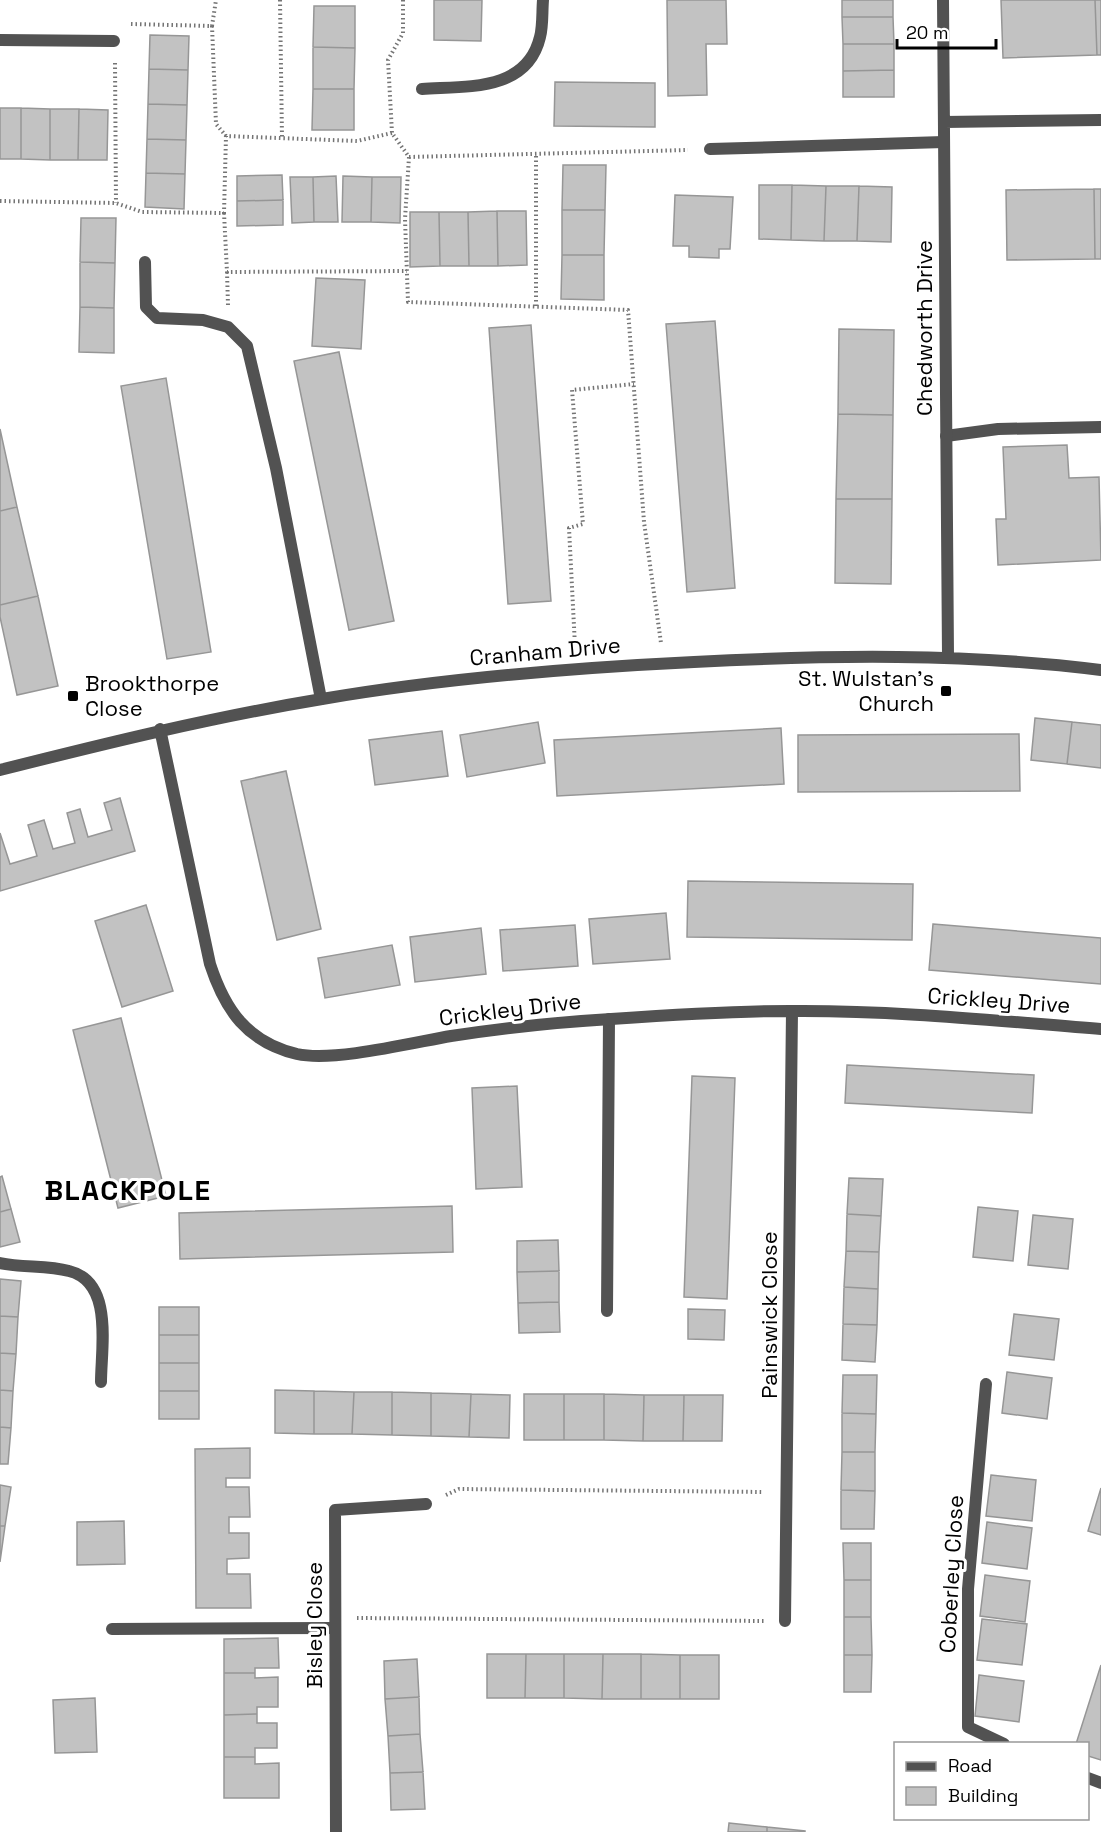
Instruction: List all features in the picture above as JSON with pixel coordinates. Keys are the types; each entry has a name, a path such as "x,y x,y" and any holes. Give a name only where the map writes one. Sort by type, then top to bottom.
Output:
{"street":[{"path":"422,89 491,84 509,79 533,56 540,37 543,0"},
{"name":"Chedworth Drive","path":"943,0 948,656"},
{"path":"0,40 114,40"},
{"path":"944,122 1101,120"},
{"path":"710,149 944,142"},
{"path":"145,262 146,307 157,318 203,320 228,327 246,346 276,468 321,699"},
{"path":"946,436 998,429 1101,427"},
{"name":"Cranham Drive","path":"0,770 160,729 321,699 489,676 576,668 862,656 948,656 1101,670"},
{"name":"Crickley Drive","path":"160,729 210,964 221,996 238,1019 255,1036 288,1051 327,1056 465,1034 609,1019 792,1011 941,1016 1101,1029"},
{"name":"Painswick Close","path":"785,1621 792,1011"},
{"path":"607,1311 609,1019"},
{"path":"0,1263 70,1271 83,1277 97,1292 101,1311 101,1382"},
{"name":"Coberley Close","path":"986,1384 968,1589 968,1726 1002,1742"},
{"name":"Bisley Close","path":"336,1832 335,1510 426,1504"},
{"path":"112,1629 335,1623"}],"path":[{"path":"216,0 212,26 216,124 226,136 224,213 228,327"},
{"path":"280,0 282,138"},
{"path":"403,0 403,33 388,60 392,133 409,157 405,219 408,302 628,310 644,522 664,663"},
{"path":"116,203 114,40 122,24 212,26"},
{"path":"226,136 357,141 392,133"},
{"path":"409,157 710,149"},
{"path":"536,154 536,306"},
{"path":"0,201 116,203 142,212 224,213"},
{"path":"227,272 406,272"},
{"path":"576,668 569,528 582,524 572,390 634,384"},
{"path":"426,1504 459,1489 788,1492"},
{"path":"335,1623 785,1621"}],"building":[{"path":"434,0 482,0 481,41 434,40"},
{"path":"667,0 726,0 727,44 706,44 707,95 668,96"},
{"path":"842,0 893,0 893,17 842,17"},
{"path":"1001,0 1095,0 1097,55 1003,58"},
{"path":"1095,0 1101,0 1101,55 1097,55"},
{"path":"314,6 355,6 355,48 313,47"},
{"path":"842,17 893,17 894,44 843,44"},
{"path":"150,35 189,36 188,70 149,69"},
{"path":"843,44 894,44 894,70 843,71"},
{"path":"313,47 355,48 354,89 313,89"},
{"path":"149,69 188,70 187,105 148,104"},
{"path":"894,70 894,97 843,97 843,71"},
{"path":"555,82 655,83 655,127 554,126"},
{"path":"313,89 354,89 354,130 312,130"},
{"path":"148,104 187,105 186,140 147,139"},
{"path":"0,108 21,108 21,159 0,159"},
{"path":"21,108 50,109 50,160 21,159"},
{"path":"50,109 79,109 78,160 50,160"},
{"path":"79,109 108,110 107,160 78,160"},
{"path":"147,139 186,140 185,174 146,173"},
{"path":"563,165 606,165 605,210 562,210"},
{"path":"146,173 185,174 184,209 145,207"},
{"path":"282,175 283,200 237,201 237,176"},
{"path":"336,176 338,222 314,222 313,177"},
{"path":"343,176 372,177 371,222 342,222"},
{"path":"290,177 313,177 314,222 292,223"},
{"path":"372,177 401,177 400,223 371,222"},
{"path":"759,185 792,185 791,240 759,239"},
{"path":"792,185 826,186 824,241 791,240"},
{"path":"826,186 859,186 857,241 824,241"},
{"path":"859,186 892,187 891,242 857,241"},
{"path":"1094,189 1095,259 1007,260 1006,190"},
{"path":"1094,189 1101,189 1101,259 1095,259"},
{"path":"675,195 733,197 730,249 719,249 719,258 689,257 689,246 673,246"},
{"path":"283,200 283,225 237,226 237,201"},
{"path":"562,210 605,210 604,255 562,255"},
{"path":"497,211 526,211 527,265 498,266"},
{"path":"497,211 498,266 469,266 468,212"},
{"path":"410,212 439,212 440,266 410,267"},
{"path":"439,212 468,212 469,266 440,266"},
{"path":"81,218 116,218 115,263 80,262"},
{"path":"562,255 604,255 604,300 561,299"},
{"path":"80,262 115,263 114,308 80,307"},
{"path":"316,278 365,280 361,349 312,346"},
{"path":"80,307 114,308 114,353 79,352"},
{"path":"715,321 735,588 687,592 666,324"},
{"path":"531,325 551,601 508,604 489,328"},
{"path":"839,329 894,330 893,415 838,414"},
{"path":"339,352 394,621 349,630 294,361"},
{"path":"166,378 211,652 167,659 121,386"},
{"path":"838,414 893,415 892,499 836,499"},
{"path":"0,429 17,507 0,511"},
{"path":"1067,445 1069,478 1099,477 1101,560 998,565 996,519 1006,519 1003,447"},
{"path":"836,499 892,499 891,584 835,583"},
{"path":"17,507 38,596 0,605 0,511"},
{"path":"38,596 58,686 17,695 0,617 0,605"},
{"path":"1035,718 1072,722 1067,764 1031,760"},
{"path":"538,722 545,763 467,777 460,735"},
{"path":"1072,722 1101,725 1101,768 1067,764"},
{"path":"781,728 784,784 557,796 554,740"},
{"path":"442,731 448,776 375,785 369,740"},
{"path":"1019,734 1020,791 798,792 798,735"},
{"path":"286,771 321,929 277,940 241,781"},
{"path":"120,798 135,851 0,891 0,833 10,864 37,856 28,825 44,820 53,849 75,843 67,813 80,809 88,837 112,830 104,803"},
{"path":"688,881 913,884 912,940 687,937"},
{"path":"146,905 173,991 122,1007 95,921"},
{"path":"666,913 670,959 593,964 589,919"},
{"path":"933,924 1101,938 1101,984 929,970"},
{"path":"575,925 578,966 503,971 500,930"},
{"path":"481,928 486,974 415,982 410,937"},
{"path":"392,945 400,985 325,998 318,958"},
{"path":"121,1018 166,1196 118,1208 73,1030"},
{"path":"847,1065 1034,1075 1032,1113 845,1103"},
{"path":"692,1076 735,1078 727,1299 684,1297"},
{"path":"517,1086 522,1187 476,1189 472,1088"},
{"path":"2,1176 11,1209 0,1212 0,1177"},
{"path":"849,1178 883,1179 881,1216 847,1214"},
{"path":"452,1206 453,1252 180,1259 179,1213"},
{"path":"978,1207 1018,1211 1013,1261 973,1257"},
{"path":"11,1209 20,1242 0,1247 0,1212"},
{"path":"847,1214 881,1216 879,1252 846,1251"},
{"path":"1033,1215 1073,1219 1068,1269 1028,1265"},
{"path":"558,1240 559,1271 517,1272 517,1241"},
{"path":"846,1251 879,1252 878,1289 844,1287"},
{"path":"559,1271 559,1302 518,1303 517,1272"},
{"path":"0,1279 21,1281 18,1317 0,1316"},
{"path":"844,1287 878,1289 877,1325 843,1324"},
{"path":"559,1302 560,1332 519,1333 518,1303"},
{"path":"159,1307 199,1307 199,1335 159,1335"},
{"path":"688,1309 725,1310 724,1340 688,1339"},
{"path":"1014,1314 1059,1319 1054,1360 1009,1355"},
{"path":"0,1316 18,1317 16,1354 0,1353"},
{"path":"843,1324 877,1325 875,1362 842,1360"},
{"path":"159,1335 199,1335 199,1363 159,1363"},
{"path":"0,1353 16,1354 13,1391 0,1390"},
{"path":"159,1363 199,1363 199,1391 159,1391"},
{"path":"1007,1372 1052,1378 1047,1419 1002,1413"},
{"path":"843,1375 877,1375 876,1414 842,1413"},
{"path":"0,1390 13,1391 11,1428 0,1427"},
{"path":"275,1390 314,1391 314,1434 275,1433"},
{"path":"159,1391 199,1391 199,1419 159,1419"},
{"path":"314,1391 354,1392 352,1434 314,1434"},
{"path":"354,1392 392,1392 392,1435 352,1434"},
{"path":"392,1392 431,1393 431,1436 392,1435"},
{"path":"431,1393 471,1394 469,1437 431,1436"},
{"path":"471,1394 510,1395 509,1438 469,1437"},
{"path":"524,1394 564,1394 564,1440 524,1440"},
{"path":"564,1394 604,1394 604,1440 564,1440"},
{"path":"604,1394 644,1395 643,1441 604,1440"},
{"path":"644,1395 684,1395 683,1441 643,1441"},
{"path":"684,1395 723,1395 722,1441 683,1441"},
{"path":"842,1413 876,1414 875,1452 842,1452"},
{"path":"0,1427 11,1428 8,1464 0,1464"},
{"path":"250,1448 250,1478 226,1478 226,1487 249,1487 250,1517 229,1517 229,1533 249,1533 249,1558 227,1559 227,1574 250,1574 251,1608 196,1608 195,1449"},
{"path":"842,1452 875,1452 875,1491 841,1490"},
{"path":"991,1475 1036,1480 1032,1521 986,1516"},
{"path":"0,1485 11,1487 5,1526 0,1526"},
{"path":"1101,1488 1101,1535 1088,1531"},
{"path":"841,1490 875,1491 874,1529 841,1529"},
{"path":"124,1521 125,1564 77,1565 77,1522"},
{"path":"987,1522 1032,1528 1027,1569 982,1563"},
{"path":"0,1526 5,1526 0,1562"},
{"path":"843,1543 871,1543 871,1580 844,1580"},
{"path":"985,1575 1030,1581 1025,1622 980,1616"},
{"path":"844,1580 871,1580 871,1617 844,1617"},
{"path":"844,1617 871,1617 872,1655 844,1655"},
{"path":"982,1619 1027,1624 1022,1665 977,1660"},
{"path":"278,1638 279,1668 255,1668 255,1673 224,1673 224,1639"},
{"path":"487,1654 526,1654 525,1698 487,1698"},
{"path":"526,1654 564,1654 564,1698 525,1698"},
{"path":"564,1654 603,1654 602,1699 564,1698"},
{"path":"603,1654 641,1654 641,1699 602,1699"},
{"path":"641,1654 680,1655 680,1699 641,1699"},
{"path":"680,1655 719,1655 719,1699 680,1699"},
{"path":"844,1655 872,1655 871,1692 844,1692"},
{"path":"417,1659 419,1697 385,1699 384,1661"},
{"path":"1101,1665 1101,1760 1089,1756 1089,1742 1077,1742"},
{"path":"224,1673 255,1673 255,1678 278,1677 278,1707 257,1707 257,1714 224,1715"},
{"path":"979,1675 1024,1681 1019,1722 975,1716"},
{"path":"419,1697 420,1734 388,1736 385,1699"},
{"path":"95,1698 97,1752 55,1753 53,1700"},
{"path":"257,1714 257,1723 277,1723 277,1748 255,1748 255,1757 224,1757 224,1715"},
{"path":"420,1734 423,1772 390,1773 388,1736"},
{"path":"224,1757 255,1757 255,1764 279,1763 279,1798 224,1798"},
{"path":"423,1772 425,1809 391,1810 390,1773"},
{"path":"729,1823 767,1827 767,1832 728,1832"},
{"path":"767,1827 805,1831 805,1832 767,1832"}],"place":[{"name":"St. Wulstan's Church","path":"946,691"},
{"name":"Brookthorpe Close","path":"73,696"}],"district":[{"name":"BLACKPOLE","path":"128,1190"}]}
